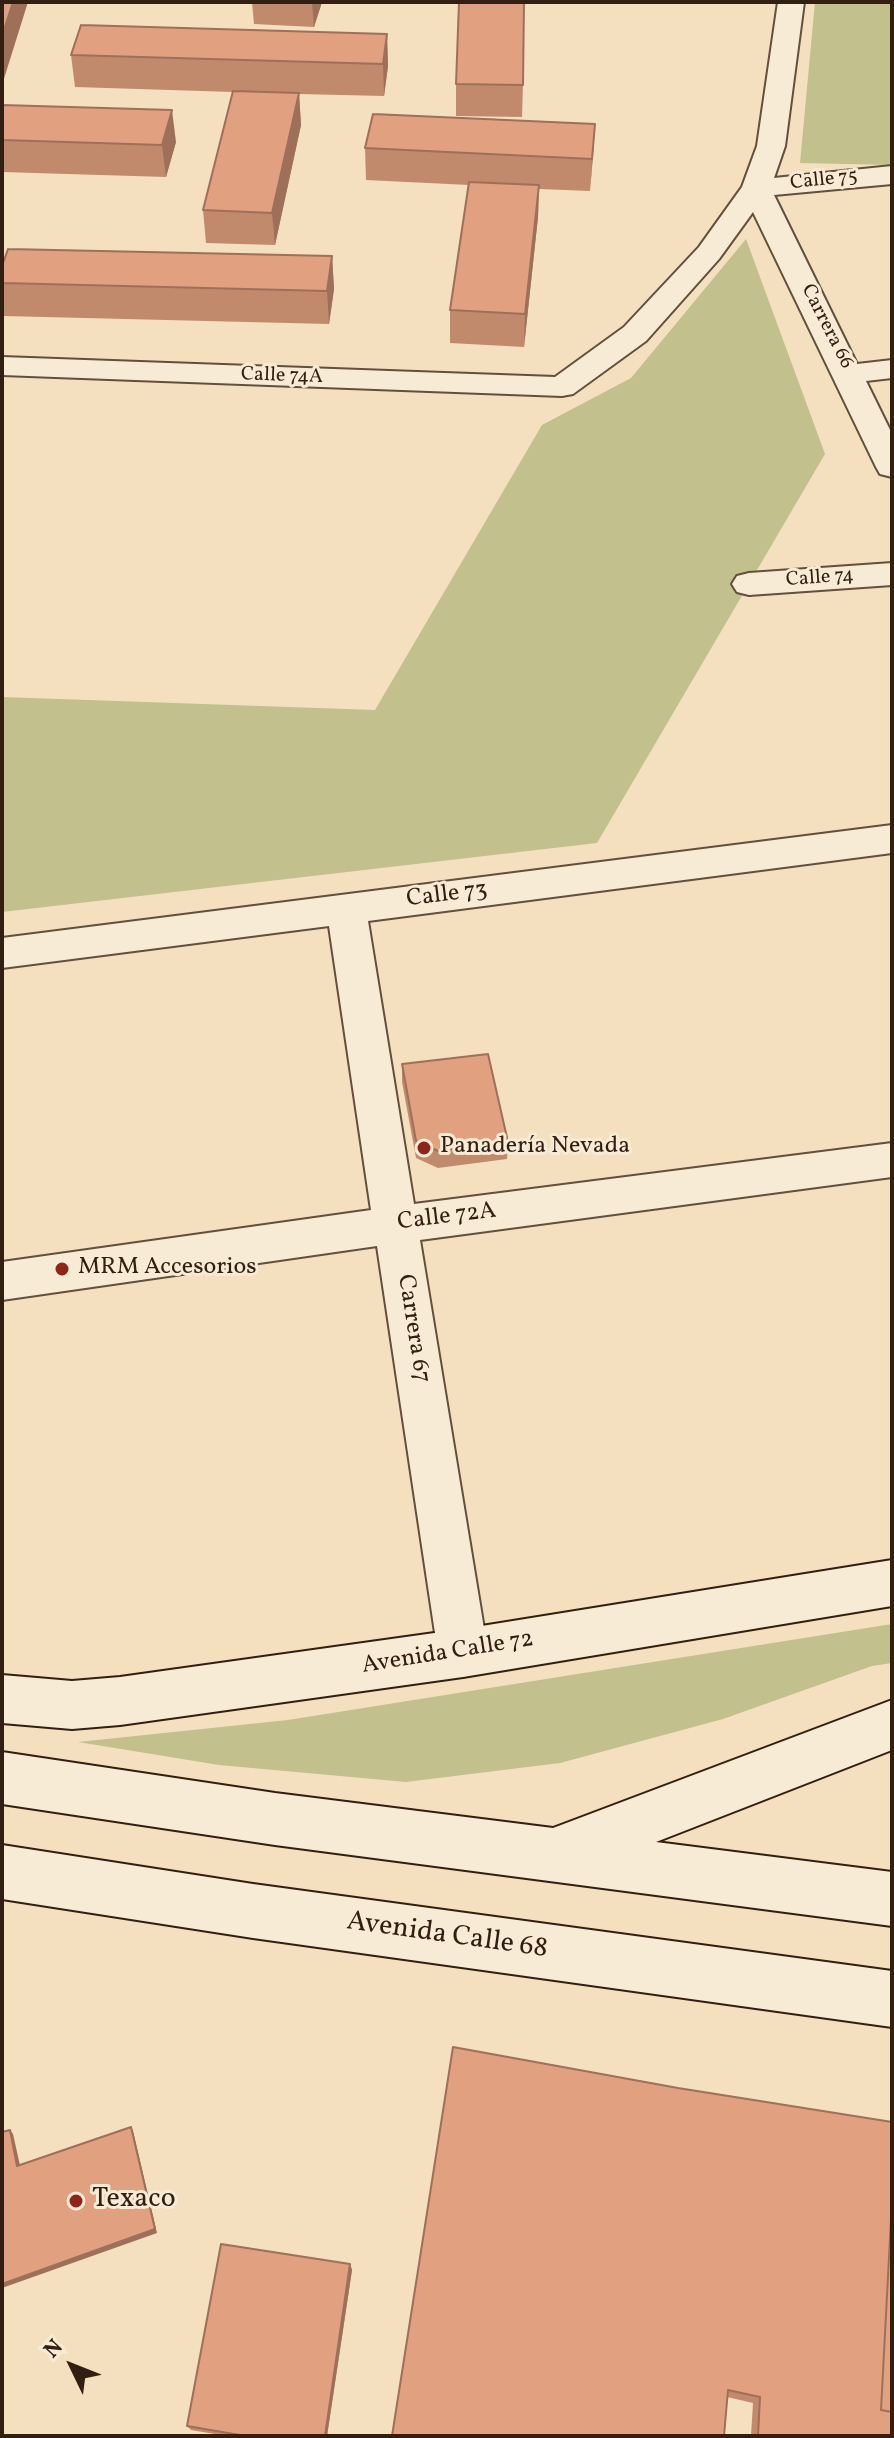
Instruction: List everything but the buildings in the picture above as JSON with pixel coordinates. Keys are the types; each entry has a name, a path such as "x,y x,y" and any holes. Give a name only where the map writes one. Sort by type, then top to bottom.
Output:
{"street":[{"path":"756,188 771,146 791,2"},
{"name":"Calle 75","path":"756,188 892,175"},
{"name":"Carrera 66","path":"756,188 892,467"},
{"name":"Calle 74A","path":"2,366 562,387 635,334 709,253 756,188"},
{"path":"849,374 892,369"},
{"name":"Calle 74","path":"749,584 892,574"},
{"name":"Calle 73","path":"2,953 892,839"},
{"name":"Carrera 67","path":"346,909 463,1653"},
{"name":"Calle 72A","path":"2,1281 395,1225 892,1160"},
{"name":"Avenida Calle 72","path":"2,1699 72,1705 120,1701 463,1653 892,1583"},
{"path":"554,1854 892,1725"},
{"path":"2,1778 275,1819 892,1899"},
{"name":"Avenida Calle 68","path":"2,1872 253,1911 892,1999"}],"shaded area":[{"path":"815,2 892,2 892,165 800,163"},
{"path":"746,239 825,454 597,843 2,912 2,697 375,710 542,425 631,378"},
{"path":"892,1624 892,1663 872,1666 723,1719 560,1763 406,1782 219,1765 78,1742 288,1720"}],"place":[{"name":"Panadería Nevada","path":"424,1148"},
{"name":"MRM Accesorios","path":"62,1269"},
{"name":"Texaco","path":"76,2201"}]}
